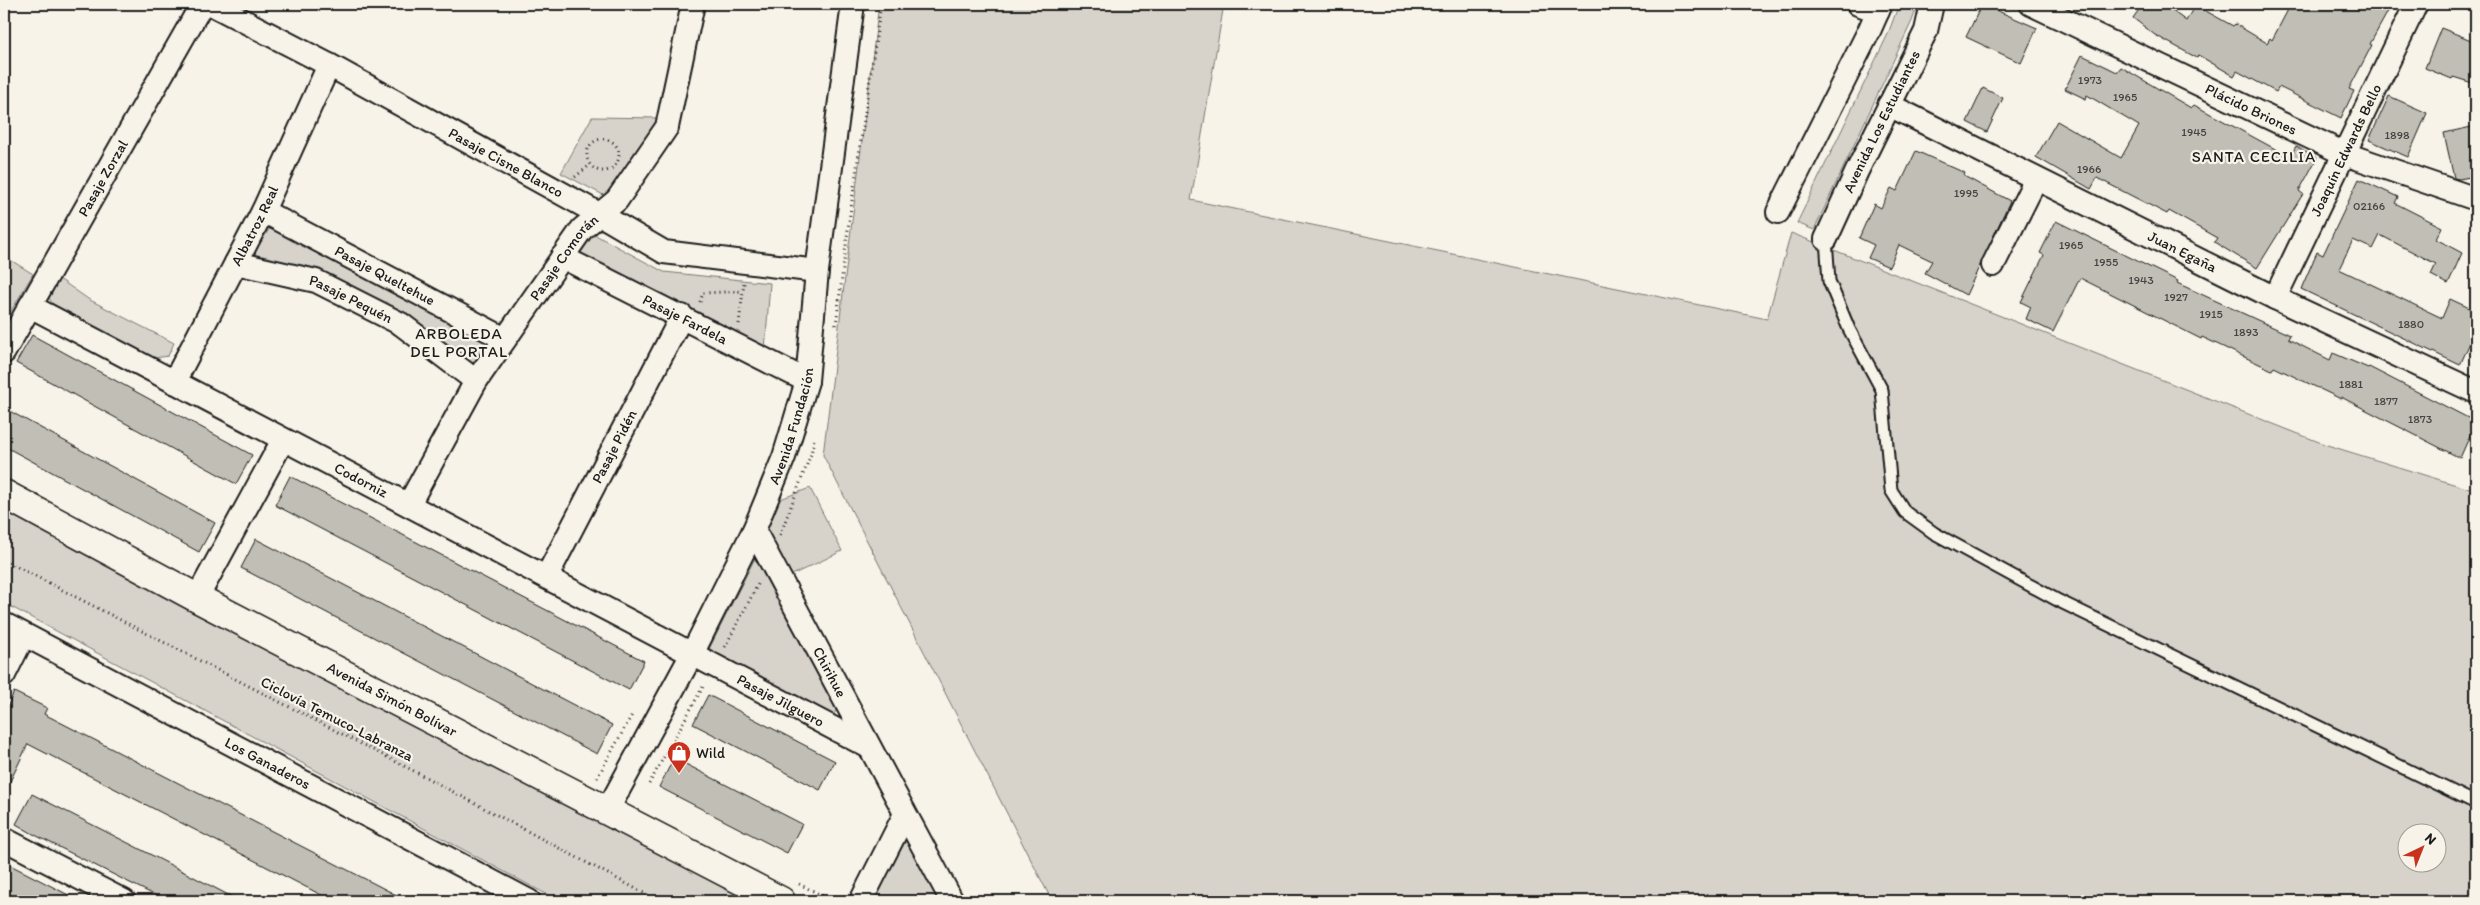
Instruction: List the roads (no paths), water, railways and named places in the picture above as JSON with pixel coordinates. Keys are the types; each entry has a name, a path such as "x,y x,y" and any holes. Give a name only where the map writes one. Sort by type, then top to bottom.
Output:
{"street":[{"name":"Pasaje Zorzal","path":"4,352 202,4"},
{"name":"Pasaje Cisne Blanco","path":"212,4 329,65 664,252 817,271"},
{"name":"Pasaje Comorán","path":"409,504 476,381 582,229 617,200 667,127 693,4"},
{"name":"Avenida Fundación","path":"607,812 692,654 754,530 784,457 808,380 817,271 852,4"},
{"name":"Avenida Los Estudiantes","path":"1826,239 1926,31 1932,4"},
{"name":"Plácido Briones","path":"2031,4 2345,154 2476,199"},
{"name":"Joaquín Edwards Bello","path":"2275,298 2416,4"},
{"path":"1778,212 1872,6"},
{"name":"Albatroz Real","path":"174,382 263,211 329,65"},
{"name":"Juan Egaña","path":"1889,105 2275,298 2476,392"},
{"path":"1992,265 2036,179"},
{"name":"Pasaje Queltehue","path":"263,211 505,339"},
{"name":"Pasaje Fardela","path":"562,257 808,380"},
{"name":"Pasaje Pequén","path":"236,263 316,281 401,324 476,381"},
{"name":"Codorniz","path":"30,306 283,440 547,576 692,654"},
{"name":"Pasaje Pidén","path":"547,576 682,316"},
{"path":"197,598 283,440"},
{"name":"Avenida Simón Bolívar","path":"4,494 197,598 781,901"},
{"name":"Chirihue","path":"754,530 952,901"},
{"name":"Los Ganaderos","path":"4,624 529,901"},
{"path":"4,676 24,635"},
{"name":"Pasaje Jilguero","path":"692,654 869,747"},
{"path":"861,901 905,814"},
{"path":"4,838 124,901"}],"lane":[{"path":"1826,239 1829,281 1849,329 1882,390 1891,490 1905,512 1934,533 2059,601 2395,762 2476,803"}],"place":[{"name":"Wild","path":"679,774"}],"district":[{"name":"SANTA CECILIA","path":"2254,156"},
{"name":"ARBOLEDA DEL PORTAL","path":"459,342"}]}
